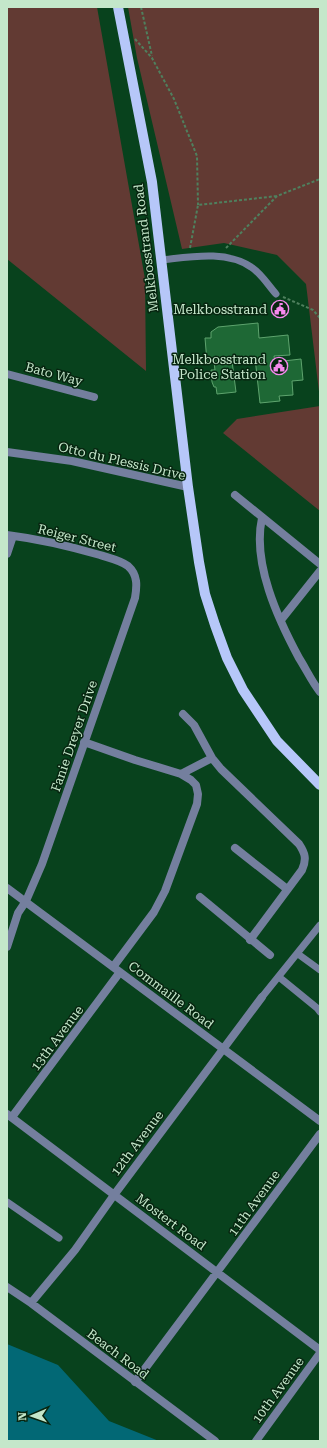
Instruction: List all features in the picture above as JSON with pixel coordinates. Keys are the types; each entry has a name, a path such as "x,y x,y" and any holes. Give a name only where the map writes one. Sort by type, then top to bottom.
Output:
{"main road":[{"name":"Melkbosstrand Road","path":"118,7 152,182 188,487"},
{"name":"Otto du Plessis Drive","path":"188,487 205,594 227,658 243,690 277,741 320,785"}],"street":[{"name":"Bato Way","path":"7,374 94,397"},
{"name":"Otto du Plessis Drive","path":"7,452 72,461 188,487"},
{"path":"235,495 320,564"},
{"path":"262,518 260,538 266,582 289,640 320,692"},
{"path":"7,554 10,535"},
{"name":"Reiger Street","path":"10,535 66,545 117,561 128,567 135,576"},
{"path":"281,620 320,571"},
{"name":"Fanie Dreyer Drive","path":"7,947 18,913 26,901 42,864 135,598 137,586 135,576"},
{"path":"183,714 194,725 212,758 298,844 304,852 305,864 302,870 250,940"},
{"path":"84,742 181,774 212,758"},
{"name":"13th Avenue","path":"10,1116 117,969 166,891 197,804 198,794 196,785 181,774"},
{"path":"235,848 287,889"},
{"name":"Commaille Road","path":"7,888 320,1121"},
{"path":"200,897 250,940 270,955"},
{"name":"12th Avenue","path":"31,1303 75,1250 114,1195 262,997"},
{"name":"Mostert Road","path":"10,1116 320,1350"},
{"name":"11th Avenue","path":"135,1382 218,1273 320,1134"},
{"name":"Beach Road","path":"7,1287 31,1303 215,1441"},
{"name":"10th Avenue","path":"256,1441 320,1354"}],"lane":[{"path":"161,260 218,256 234,259 251,266 261,275 276,294"},
{"path":"262,997 298,954 320,924"},
{"path":"298,954 320,970"},
{"path":"279,977 320,1012"},
{"path":"7,1202 60,1238"}],"path":[{"path":"141,7 152,58"},
{"path":"122,26 152,58 174,99 197,156 198,205 189,257"},
{"path":"198,205 277,196 320,179"},
{"path":"218,256 277,196"},
{"path":"276,294 313,310 320,318"}],"shaded area":[{"path":"7,7 97,7 145,279 146,371 7,259"},
{"path":"128,7 320,7 320,400 306,284 277,255 224,243 182,249 137,58"},
{"path":"320,406 320,511 223,433 237,419"}],"water":[{"path":"7,1344 58,1365 109,1421 159,1441 7,1441"}],"building":[{"name":"Melkbosstrand Police Station","path":"258,323 259,338 288,335 290,355 274,356 275,362 301,359 303,380 292,381 293,395 279,396 280,401 260,403 255,358 232,361 236,392 217,394 216,387 214,387 212,382 211,370 215,370 214,362 207,362 205,338 211,338 211,332 218,327"}],"place":[{"name":"Melkbosstrand","path":"280,309"},
{"name":"Melkbosstrand Police Station","path":"279,366"}]}
